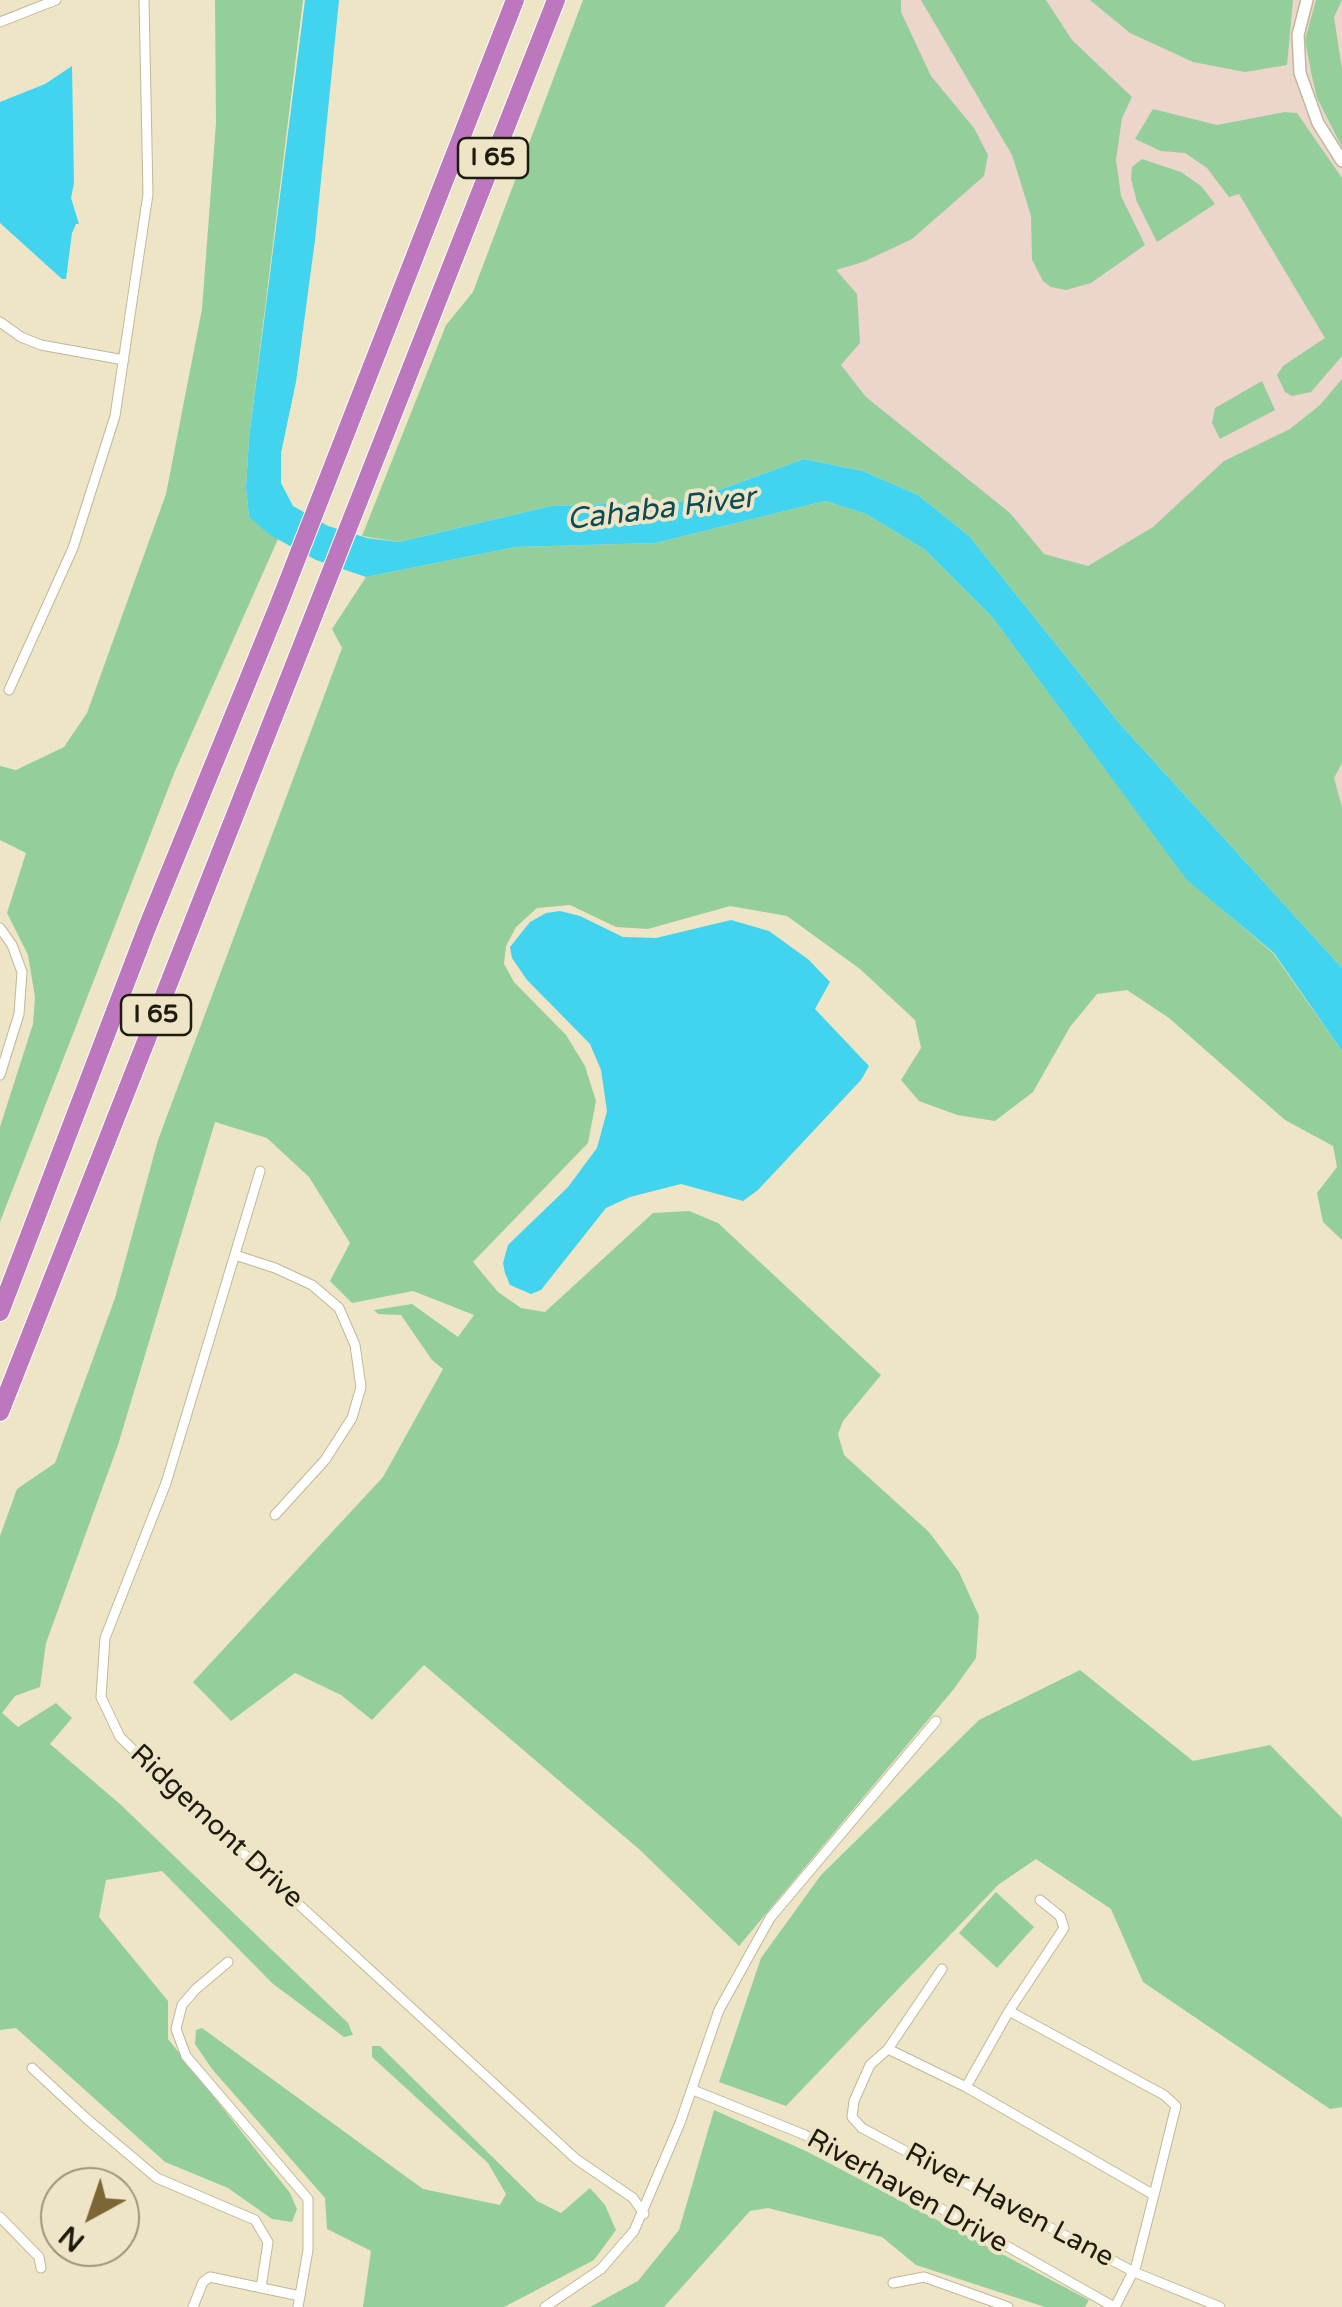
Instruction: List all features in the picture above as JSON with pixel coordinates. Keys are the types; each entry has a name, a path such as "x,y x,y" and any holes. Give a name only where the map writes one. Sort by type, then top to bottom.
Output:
{"highway":[{"name":"I 65","path":"0,1312 146,930 279,604 514,0"},
{"name":"I 65","path":"0,1412 556,0"}],"street":[{"path":"0,22 56,0"},
{"path":"10,690 73,548 112,430 148,194 144,0"},
{"path":"1307,0 1298,35 1300,73 1318,123 1342,161"},
{"path":"0,322 20,338 40,345 124,360"},
{"path":"0,928 12,945 22,972 18,1014 0,1075"},
{"name":"Ridgemont Drive","path":"260,1171 166,1483 105,1638 102,1697 120,1737 184,1799 576,2159 633,2198 644,2214"},
{"path":"235,1255 312,1285 338,1308 355,1345 361,1387 352,1418 325,1460 275,1515"},
{"path":"545,2307 619,2252 644,2214 693,2090 719,2010 770,1918 936,1721"},
{"path":"966,2087 1008,2011 1064,1928 1060,1916 1040,1900"},
{"path":"192,2307 202,2282 210,2278 262,2288 299,2302 308,2250 308,2199 186,2056 176,2028 182,2005 228,1962"},
{"name":"River Haven Lane","path":"942,1969 888,2049 870,2065 854,2101 852,2117 862,2128 1134,2272 1220,2307"},
{"name":"River Haven Lane","path":"1008,2011 1164,2095 1176,2106 1134,2272 1115,2307"},
{"path":"888,2049 966,2087 1154,2194"},
{"path":"32,2068 157,2178 255,2220 268,2242 262,2288"},
{"name":"Riverhaven Drive","path":"693,2090 780,2122 1115,2307"},
{"path":"0,2218 39,2257 41,2268"},
{"path":"893,2284 924,2276 1008,2307"}],"shaded area":[{"path":"731,0 1342,0 1342,904 795,370"}],"green space":[{"path":"215,0 303,0 246,488 249,517 278,539 175,771 0,1222 0,1127 33,1024 35,997 28,955 7,913 26,853 0,840 0,766 16,770 64,747 87,713 166,494 202,309 216,123"},
{"path":"583,0 901,0 901,12 931,76 974,128 988,155 984,176 912,239 836,270 857,294 860,343 841,365 866,397 1010,513 1044,554 1088,566 1153,527 1224,461 1290,429 1320,405 1342,379 1342,763 1334,778 1342,807 1342,968 1120,724 969,536 918,495 863,471 804,459 689,501 551,506 399,542 362,536 446,325 473,292"},
{"path":"921,0 1046,0 1072,40 1132,97 1122,118 1116,160 1121,196 1145,245 1091,283 1066,290 1043,281 1032,260 1031,216 1012,155"},
{"path":"1090,0 1293,0 1287,65 1245,72 1193,62 1130,33"},
{"path":"1316,0 1342,0 1334,17 1342,69 1342,147 1317,98 1305,40"},
{"path":"1153,109 1217,125 1297,113 1342,178 1342,356 1311,392 1292,396 1285,392 1277,375 1283,366 1325,338 1239,194 1229,197 1207,168 1185,153 1161,151 1135,139"},
{"path":"1142,159 1181,172 1201,186 1215,204 1157,242 1137,202 1131,179 1132,167"},
{"path":"1262,381 1275,410 1220,439 1212,423 1215,408"},
{"path":"825,501 866,514 924,549 993,618 1187,879 1273,953 1342,1051 1342,1240 1323,1222 1317,1193 1337,1167 1333,1146 1285,1120 1169,1018 1127,990 1097,994 1070,1027 1033,1092 995,1121 957,1115 919,1101 901,1080 921,1048 915,1020 860,969 787,916 730,906 648,929 616,927 570,905 537,908 516,927 506,946 504,964 514,982 566,1035 585,1066 596,1101 588,1143 473,1262 498,1292 521,1308 545,1312 653,1213 689,1211 718,1223 881,1375 843,1421 838,1434 844,1455 929,1532 959,1572 979,1616 976,1658 953,1690 739,1946 640,1850 424,1665 372,1720 341,1695 295,1673 231,1721 193,1682 383,1477 443,1369 432,1360 401,1315 378,1314 374,1310 412,1304 458,1337 474,1315 413,1291 352,1303 330,1281 350,1243 309,1177 267,1138 215,1122 118,1445 46,1643 40,1687 15,1696 2,1713 18,1727 56,1703 72,1718 50,1744 121,1805 348,2023 353,2035 344,2037 272,1983 162,1871 106,1880 99,1917 168,2001 168,2039 290,2193 297,2209 292,2222 272,2219 228,2188 165,2162 16,2028 0,2030 0,1536 17,1489 55,1463 115,1298 158,1140 342,648 332,629 366,577 516,547 656,543"},
{"path":"1080,1670 1193,1761 1270,1745 1342,1818 1342,2107 1330,2109 1143,1982 1111,1909 1036,1859 998,1885 786,2106 719,2082 761,1958 821,1875 979,1720"},
{"path":"996,1892 1034,1927 997,1968 959,1933"},
{"path":"202,2028 423,2189 500,2205 506,2194 488,2163 372,2057 372,2046 380,2046 537,2201 561,2213 590,2188 605,2205 616,2230 594,2260 504,2307 363,2307 371,2251 327,2229 325,2198 212,2069 195,2044 196,2030"},
{"path":"714,2110 808,2152 1089,2300 1085,2307 1045,2307 916,2265 882,2237 768,2208 750,2211 664,2307 590,2307 638,2281 679,2230"}],"water":[{"name":"Cahaba River","path":"305,0 339,0 315,240 296,382 281,453 281,483 293,506 328,526 367,538 399,542 551,506 689,501 804,459 863,471 918,495 969,536 1120,724 1342,968 1342,1051 1274,953 1187,880 993,618 924,549 866,514 825,501 656,543 516,547 366,577 316,560 270,535 249,517 249,438"},
{"path":"72,66 71,198 79,224 72,233 66,279 62,279 0,223 0,102 45,84"},
{"path":"560,911 580,916 623,937 656,938 731,920 769,931 809,960 830,982 815,1009 869,1066 861,1080 758,1190 743,1201 681,1184 630,1197 606,1208 541,1290 531,1294 510,1285 503,1263 508,1245 568,1187 597,1148 607,1111 601,1070 590,1044 527,980 512,958 510,947 530,922"}]}
